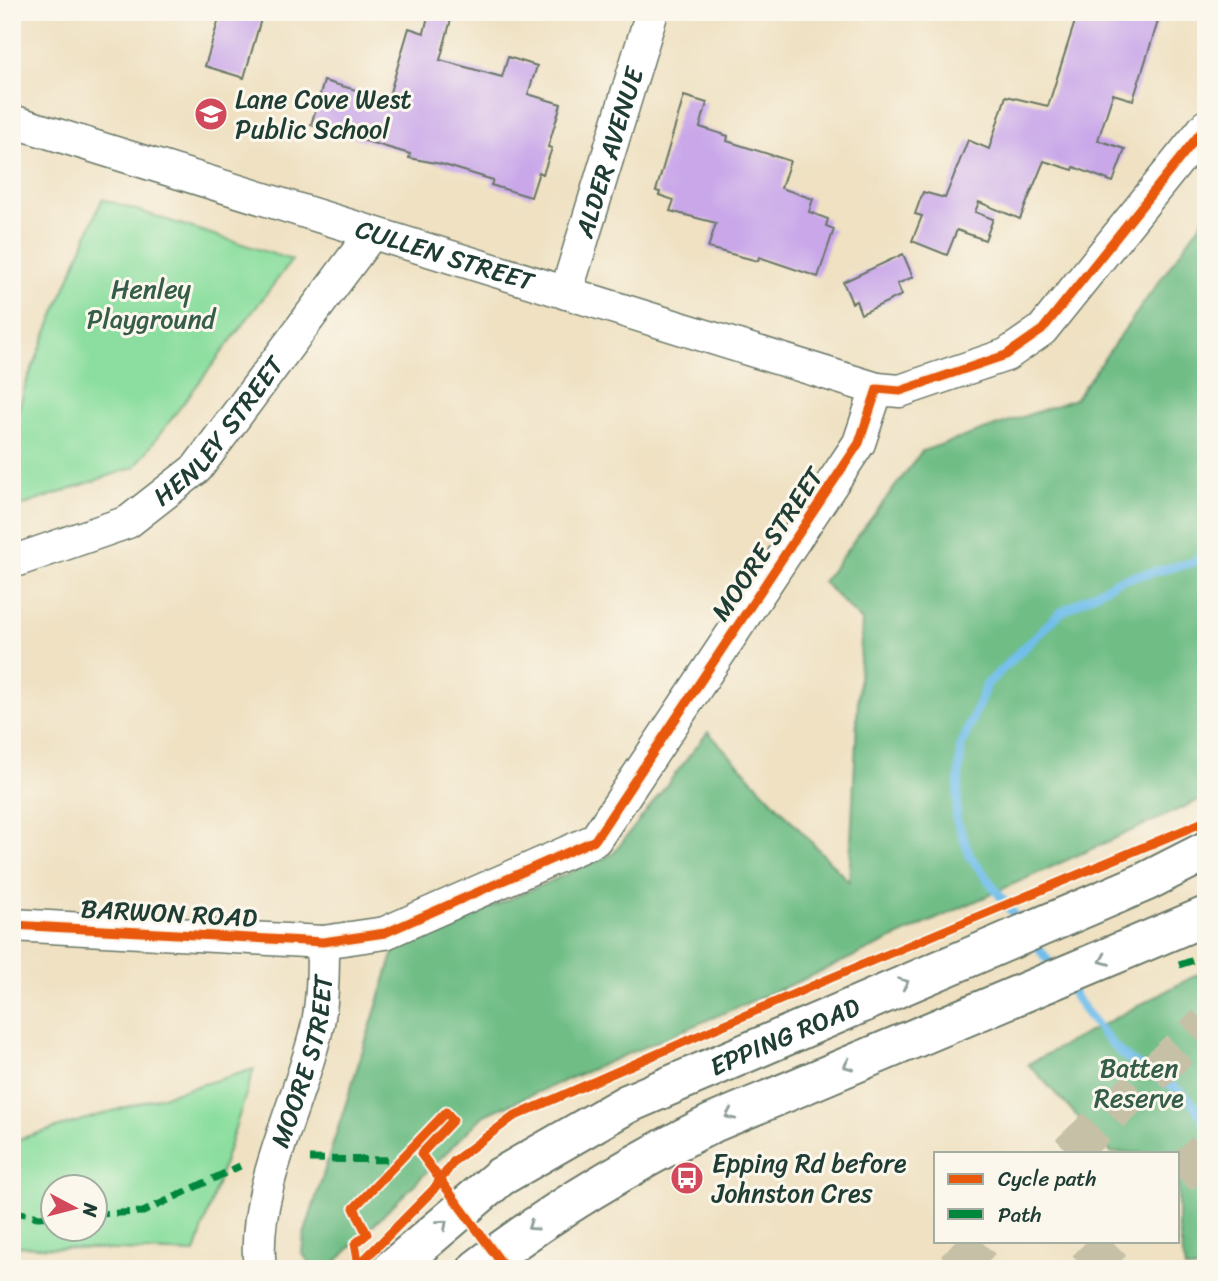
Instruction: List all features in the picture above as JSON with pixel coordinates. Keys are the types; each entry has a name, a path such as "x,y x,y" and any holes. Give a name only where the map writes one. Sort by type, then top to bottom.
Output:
{"main road":[{"name":"EPPING ROAD","path":"392,1269 500,1177 627,1104 1145,881 1206,851"},
{"name":"EPPING ROAD","path":"477,1269 527,1229 634,1163 781,1092 1206,916"}],"street":[{"name":"ALDER AVENUE","path":"566,293 652,12"},
{"name":"CULLEN STREET","path":"12,121 877,389"},
{"path":"877,389 900,391 1006,355 1042,330 1206,126"},
{"name":"HENLEY STREET","path":"12,562 128,522 197,468 372,233"},
{"name":"MOORE STREET","path":"260,1269 257,1248 261,1214 317,1023 323,942 384,933 595,840 859,443 877,389"},
{"name":"BARWON ROAD","path":"12,925 323,942"}],"green space":[{"name":"Henley Playground","path":"102,199 292,260 135,467 12,509 12,433 26,383"},
{"path":"1206,216 1206,797 806,978 484,1115 329,1269 312,1266 302,1253 304,1235 395,949 613,854 708,732 849,882 862,621 823,582 922,451 1075,399"},
{"name":"Batten Reserve","path":"1206,970 1206,1269 1185,1269 1180,1236 1180,1152 1111,1152 1028,1064"},
{"path":"254,1069 195,1253 12,1246 12,1141"}],"building":[{"path":"221,12 263,12 244,78 205,66"},
{"path":"429,12 453,12 440,60 502,77 508,57 537,66 528,94 561,104 548,147 552,148 543,174 539,172 531,197 491,185 493,180 441,164 409,158 410,154 311,125 324,81 388,99 409,28 424,33"},
{"path":"1078,12 1161,12 1133,100 1113,94 1098,140 1125,149 1113,182 1074,167 1073,170 1044,161 1020,219 979,202 975,212 993,219 985,240 957,230 947,255 912,241 922,216 915,214 923,192 945,198 968,140 989,149 1006,96 1048,106"},
{"path":"684,96 707,103 700,127 728,136 727,141 790,161 781,188 813,199 809,212 828,219 826,226 834,229 818,277 759,257 758,261 708,248 716,223 670,211 674,200 659,195 660,192 656,191"},
{"path":"903,254 913,277 897,284 902,295 861,314 856,301 852,303 843,282"}],"waterway":[{"path":"1022,925 970,856 956,818 961,746 987,684 1060,613 1119,580 1191,563 1206,555"},
{"path":"1032,939 1055,970"},
{"path":"1066,984 1113,1045 1133,1062 1180,1091 1199,1112 1206,1127"}],"tunnel":[{"path":"1070,1152 1206,1024"},
{"path":"1180,1175 1206,1149"},
{"path":"955,1269 980,1242"},
{"path":"1086,1269 1113,1242"}],"marked path":[{"path":"1179,965 1206,956"},
{"path":"310,1159 401,1160"},
{"path":"108,1213 143,1212 240,1166"},
{"path":"12,1211 38,1217"}],"cycle path":[{"path":"12,925 323,942 385,933 595,840 859,443 877,389 900,391 1006,355 1042,330 1206,126"},
{"path":"355,1269 433,1190 454,1161 513,1117 826,980 1206,821"},
{"path":"359,1265 355,1244 367,1234 354,1208 446,1112 453,1120 421,1154 506,1269"}],"place":[{"name":"Lane Cove West Public School","path":"211,114"},
{"name":"Epping Rd before Johnston Cres","path":"687,1178"}]}
